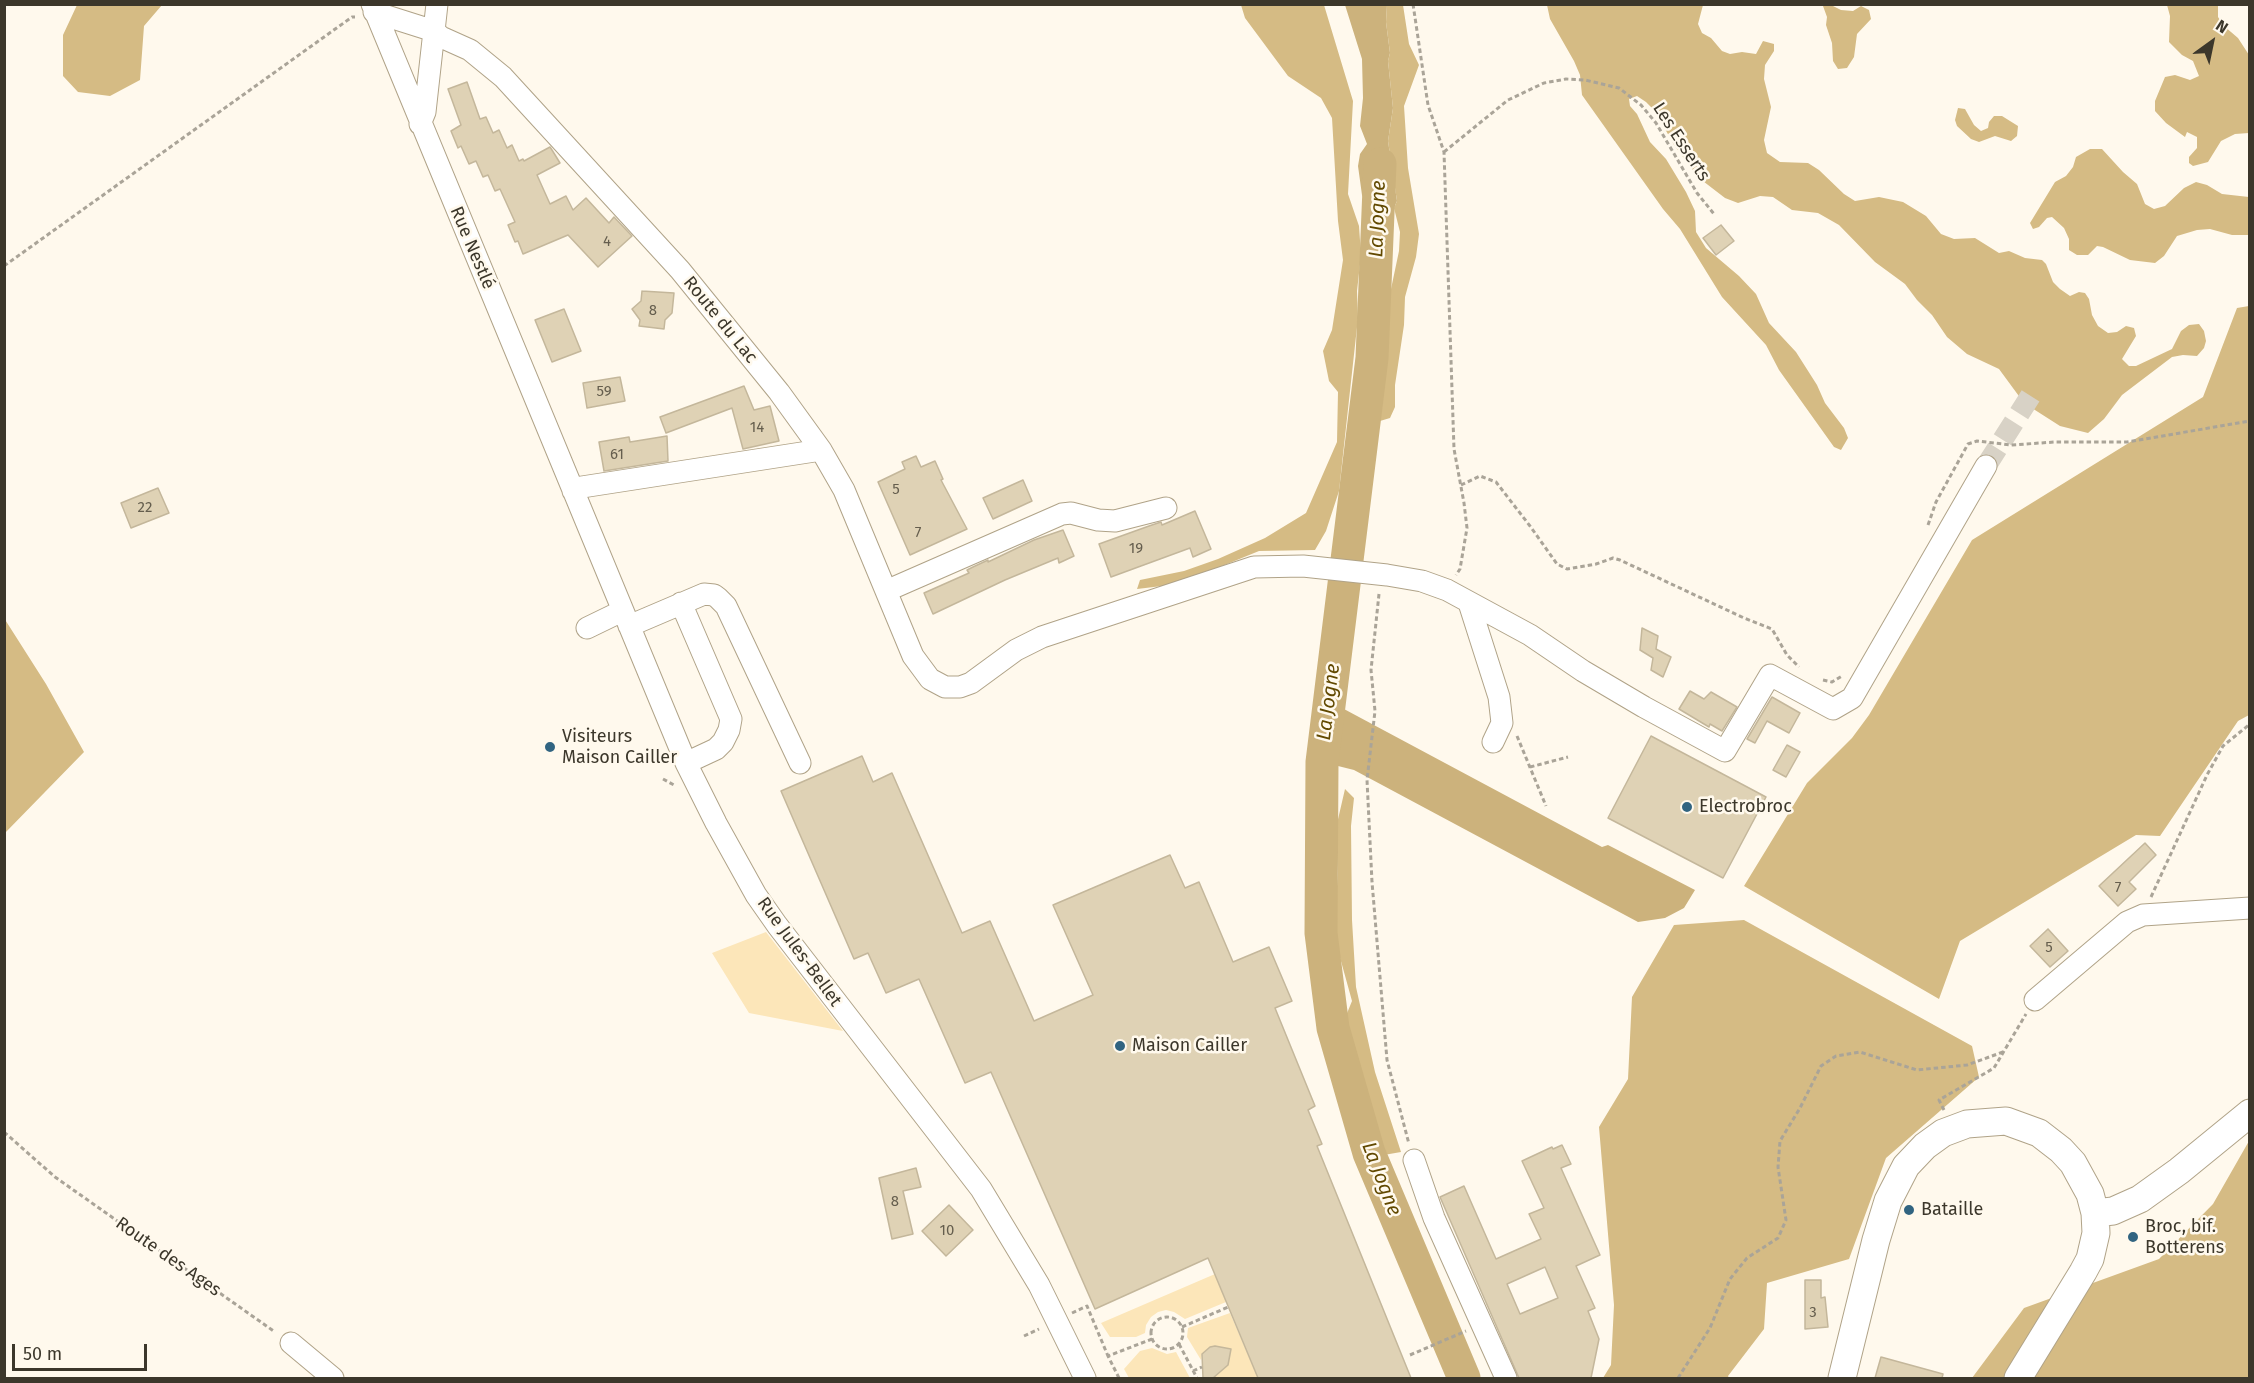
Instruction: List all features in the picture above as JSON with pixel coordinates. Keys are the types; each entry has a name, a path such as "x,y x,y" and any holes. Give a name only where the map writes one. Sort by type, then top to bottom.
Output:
{"main road":[{"path":"2096,1213 2113,1211 2140,1199 2179,1171 2250,1113"},
{"path":"1842,1378 1876,1240 1894,1187 1906,1166 1934,1138 1953,1129 1981,1122 2006,1121 2039,1133 2061,1150 2073,1163 2090,1194 2096,1213 2097,1233 2090,1259 2076,1286 2018,1378"}],"street":[{"path":"420,124 425,111 436,4"},
{"name":"Route du Lac","path":"368,12 434,31 441,37 470,50 503,77 680,270 779,392 821,450 844,490 920,667 930,679 945,687 960,687 971,683 1016,650 1042,637 1254,567 1303,566 1387,575 1422,581 1447,590"},
{"name":"Rue Nestlé","path":"368,12 420,124 573,491"},
{"path":"573,491 582,487 821,450"},
{"path":"1447,590 1530,635 1583,671 1725,751 1770,675 1833,709 1852,698 1986,466"},
{"name":"Rue Jules-Bellet","path":"573,491 686,763 721,833 766,910 801,958 906,1089 981,1189 1035,1277 1085,1378"},
{"path":"886,591 1062,514 1071,513 1098,520 1114,521 1166,508"},
{"path":"587,628 681,603 704,594 714,595 722,600 800,763"},
{"path":"681,603 731,719 729,730 723,742 716,749 686,763"},
{"path":"1469,603 1496,686 1502,723 1493,742"},
{"path":"2035,1000 2127,922 2143,915 2250,908"},
{"path":"1414,1160 1434,1218 1506,1378"},
{"path":"291,1343 333,1378"}],"path":[{"path":"1413,4 1428,105 1444,152 1453,439 1467,528 1460,569 1447,590"},
{"path":"4,266 352,16 368,12"},
{"name":"Les Esserts","path":"1444,152 1508,100 1544,83 1566,79 1586,80 1619,88 1641,105 1656,123 1697,193 1714,214"},
{"path":"1924,534 1936,502 1968,444 1977,441 2011,445 2055,442 2127,442 2250,421"},
{"path":"1461,485 1480,476 1496,482 1557,564 1567,569 1596,564 1613,558 1620,560 1772,629 1787,655 1804,670"},
{"path":"1378,595 1371,670 1375,711 1367,780 1372,882 1387,1060 1414,1160"},
{"path":"1822,680 1832,682 1849,669"},
{"path":"1502,723 1516,732 1546,806"},
{"path":"2143,915 2206,775 2223,746 2250,724"},
{"path":"1530,767 1569,757"},
{"path":"1953,1129 1939,1100 1994,1068 2035,1000"},
{"path":"1678,1378 1710,1328 1730,1279 1747,1258 1778,1238 1786,1221 1778,1167 1780,1141 1821,1066 1836,1056 1860,1052 1917,1070 1967,1065 2003,1052"},
{"name":"Route des Ages","path":"4,1132 55,1177 291,1343"},
{"path":"1057,1321 1087,1306 1119,1378"},
{"path":"1182,1327 1228,1307"},
{"path":"1173,1317 1182,1327 1184,1334 1174,1348 1163,1348 1152,1339 1152,1327 1161,1318 1173,1317"},
{"path":"1410,1355 1469,1329"},
{"path":"1108,1356 1152,1339"},
{"path":"1179,1344 1197,1378"},
{"path":"1192,1371 1202,1367"}],"shaded area":[{"path":"77,5 162,5 144,26 140,80 110,96 78,92 63,76 63,35"},
{"path":"1241,5 1324,5 1353,101 1348,194 1359,226 1361,255 1357,291 1358,318 1339,491 1326,531 1315,550 1259,551 1210,571 1162,586 1137,589 1140,580 1184,571 1218,559 1265,538 1306,513 1337,442 1338,392 1329,381 1323,351 1332,330 1343,260 1338,221 1332,118 1321,98 1288,76 1245,18"},
{"path":"1387,5 1403,5 1409,44 1419,65 1404,106 1408,168 1419,234 1416,257 1405,297 1404,325 1395,385 1395,407 1390,418 1380,421 1379,399 1386,364 1387,308 1399,251 1400,232 1394,208 1397,201 1388,141 1393,108 1388,61 1390,53 1386,22"},
{"path":"1547,5 1703,5 1698,24 1702,33 1711,38 1722,51 1730,54 1742,52 1756,54 1763,41 1774,44 1774,51 1765,65 1764,79 1771,107 1764,140 1767,153 1780,162 1808,163 1855,201 1879,197 1903,202 1926,216 1941,234 1954,239 1975,238 1999,253 2009,251 2025,258 2042,260 2053,282 2060,289 2070,296 2079,292 2085,293 2098,326 2108,333 2117,332 2126,326 2134,328 2136,336 2122,359 2129,366 2136,366 2172,349 2181,331 2189,325 2199,324 2204,331 2206,341 2204,348 2197,356 2172,357 2122,395 2104,419 2088,433 2060,426 2024,403 1999,369 1967,354 1947,337 1932,315 1905,284 1875,262 1839,225 1818,213 1792,210 1773,197 1760,196 1738,203 1725,198 1699,178 1674,145 1655,111 1637,96 1629,99 1630,106 1637,114 1650,142 1666,159 1686,192 1695,211 1696,232 1706,248 1756,294 1769,323 1796,352 1817,385 1825,403 1844,428 1848,438 1841,450 1834,447 1779,370 1766,345 1722,297 1680,229 1663,209 1582,95 1580,75 1550,19"},
{"path":"1820,5 1831,5 1841,10 1853,11 1861,6 1869,10 1871,19 1857,34 1854,57 1847,68 1838,69 1833,61 1832,43 1826,25 1827,17 1823,6"},
{"path":"2167,5 2218,5 2218,17 2224,26 2238,38 2249,55 2249,133 2235,134 2221,141 2208,162 2193,166 2189,163 2189,157 2197,148 2197,137 2187,132 2185,137 2166,123 2155,111 2155,101 2165,77 2175,75 2190,80 2199,76 2193,61 2182,55 2169,42 2170,16"},
{"path":"1958,108 1965,109 1974,125 1981,131 1988,128 1994,116 2002,116 2018,126 2017,136 2011,141 1995,136 1979,142 1971,139 1957,126 1955,120"},
{"path":"2090,149 2102,149 2137,184 2145,204 2154,209 2165,206 2184,188 2196,182 2207,185 2222,194 2249,197 2249,235 2232,235 2210,229 2197,230 2177,236 2164,256 2155,263 2130,260 2097,246 2088,255 2077,255 2069,250 2069,239 2064,228 2052,217 2047,218 2039,227 2033,229 2030,223 2055,182 2066,176 2073,167 2076,157"},
{"path":"2249,306 2249,715 2238,721 2160,836 2136,835 1960,941 1939,999 1744,886 1807,783 1852,738 1869,715 1972,540 2203,397 2237,308"},
{"path":"4,618 46,684 84,752 5,833"},
{"path":"1345,789 1354,798 1351,826 1352,920 1356,987 1375,1072 1401,1152 1378,1156 1365,1133 1339,1033 1352,1001 1336,943 1335,913 1338,873 1336,828"},
{"path":"1744,920 1972,1046 1979,1077 1886,1158 1849,1259 1767,1283 1764,1329 1728,1376 1729,1378 1603,1378 1611,1365 1614,1305 1599,1127 1628,1079 1632,997 1674,925"},
{"path":"766,932 843,1031 749,1013 712,953"},
{"path":"2249,1141 2249,1378 1972,1378 2024,1308 2159,1259 2213,1204"},
{"path":"1215,1274 1226,1302 1185,1319 1174,1312 1166,1310 1158,1312 1146,1325 1145,1333 1136,1337 1110,1337 1101,1323"},
{"path":"1230,1313 1258,1378 1213,1378 1228,1365 1220,1347 1210,1347 1202,1354 1201,1360 1187,1337 1188,1328"},
{"path":"1152,1348 1167,1354 1176,1352 1190,1378 1129,1378 1124,1369 1140,1351"}],"water":[{"path":"1345,5 1387,5 1386,22 1390,53 1388,61 1393,108 1388,141 1397,201 1394,208 1368,207 1362,195 1358,166 1360,154 1367,144 1360,126 1363,98 1362,59"},
{"path":"1329,701 1602,847 1608,845 1695,890 1684,908 1665,918 1638,922 1354,770 1322,762"}],"building":[{"path":"467,82 480,119 486,117 493,133 499,130 507,148 512,145 519,161 523,159 524,161 550,147 560,163 537,175 550,204 566,196 573,210 586,198 609,223 614,217 632,236 598,267 568,235 523,254 508,225 515,222 500,189 495,191 488,175 483,177 476,161 469,164 461,146 458,148 451,131 461,125 448,89"},
{"path":"1721,225 1734,241 1716,255 1703,238"},
{"path":"642,291 674,293 672,313 665,320 664,329 639,326 640,320 632,309 641,301"},
{"path":"564,309 581,351 552,362 535,320"},
{"path":"620,377 625,401 587,408 583,383"},
{"path":"744,386 754,410 770,406 779,441 743,449 732,408 666,433 660,417"},
{"path":"667,436 668,461 604,471 599,442 629,437 630,442"},
{"path":"916,456 921,467 935,461 943,479 941,480 967,529 910,555 878,482 905,469 902,462"},
{"path":"1023,480 1032,501 993,519 983,498"},
{"path":"158,488 169,513 131,528 121,503"},
{"path":"1195,511 1211,549 1193,557 1190,548 1111,577 1099,544 1161,522 1162,525"},
{"path":"1063,530 1074,556 1059,563 1058,558 933,614 924,593 969,573 967,570 988,560 988,562 1034,540"},
{"path":"1642,628 1658,636 1656,649 1671,657 1663,677 1651,670 1653,658 1640,650"},
{"path":"1690,691 1704,699 1711,692 1737,707 1722,731 1710,724 1709,727 1679,709"},
{"path":"1772,697 1800,713 1789,733 1767,721 1755,743 1747,739"},
{"name":"Electrobroc","path":"1651,736 1766,797 1723,878 1608,818"},
{"path":"1787,745 1800,752 1786,777 1773,770"},
{"name":"Maison Cailler","path":"862,756 873,782 892,773 962,933 990,921 1034,1021 1093,995 1053,905 1170,855 1185,888 1199,882 1233,962 1269,947 1292,1001 1275,1008 1315,1106 1308,1110 1322,1144 1317,1146 1411,1378 1258,1378 1208,1258 1095,1309 991,1072 965,1083 919,979 886,993 868,953 854,959 781,791"},
{"path":"2145,843 2156,855 2129,882 2136,889 2118,906 2099,886"},
{"path":"2048,929 2068,951 2050,967 2030,946"},
{"path":"1562,1145 1571,1164 1561,1168 1600,1255 1576,1266 1595,1308 1588,1311 1599,1339 1591,1378 1519,1378 1440,1197 1464,1186 1496,1259 1541,1239 1529,1214 1544,1208 1522,1161 1552,1147 1553,1149","holes":["1545,1267 1558,1298 1520,1314 1507,1284"]},
{"path":"916,1168 921,1187 903,1191 913,1234 892,1239 879,1178"},
{"path":"949,1205 973,1230 946,1256 922,1231"},
{"path":"1805,1280 1821,1280 1821,1298 1825,1297 1828,1327 1805,1329"},
{"path":"1215,1346 1231,1349 1228,1365 1213,1378 1203,1378 1202,1354"},
{"path":"1881,1357 1943,1374 1942,1378 1875,1378"}],"waterway":[{"name":"La Jogne","path":"1380,164 1372,358 1322,762 1321,933 1333,1028 1369,1153 1464,1378"}],"tunnel":[{"path":"1986,466 2035,389"}],"place":[{"name":"Visiteurs Maison Cailler","path":"550,747"},
{"name":"Electrobroc","path":"1687,807"},
{"name":"Maison Cailler","path":"1120,1046"},
{"name":"Bataille","path":"1909,1210"},
{"name":"Broc, bif. Botterens","path":"2133,1237"}]}
